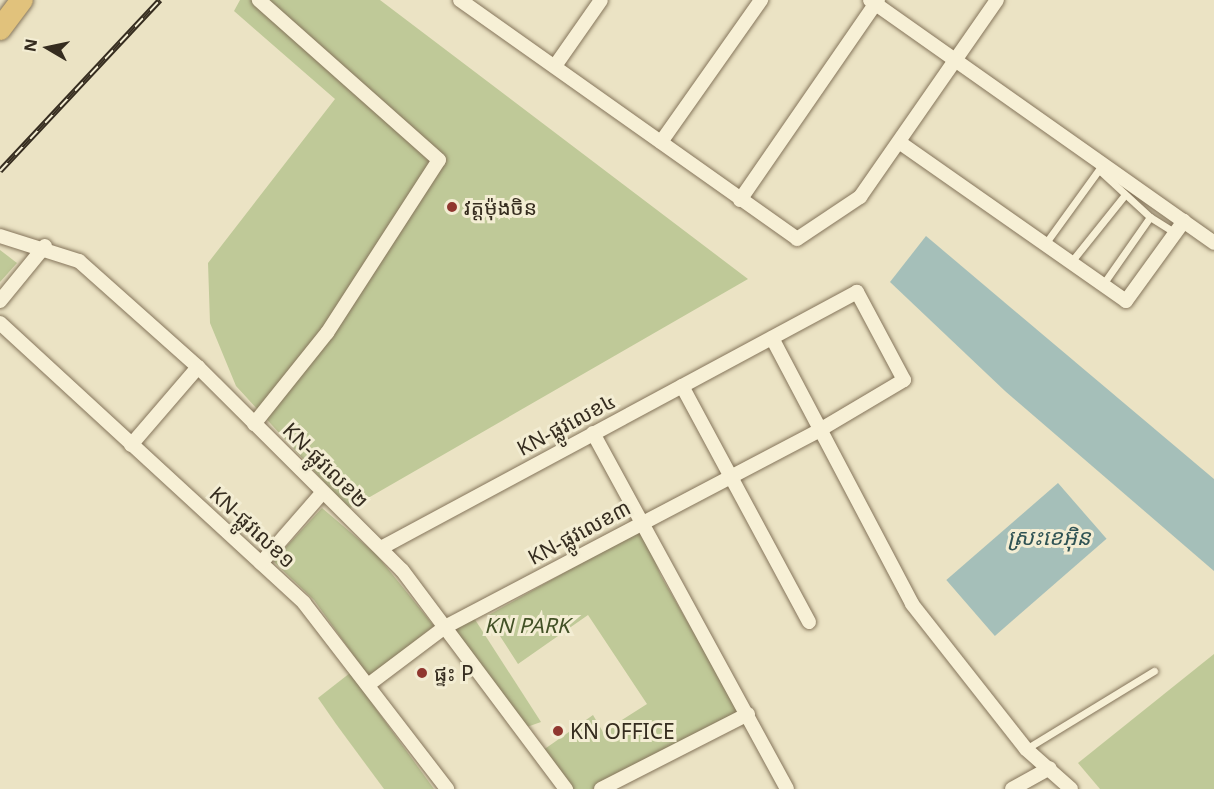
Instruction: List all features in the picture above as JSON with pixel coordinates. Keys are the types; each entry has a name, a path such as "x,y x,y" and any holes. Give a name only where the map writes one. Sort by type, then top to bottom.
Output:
{"highway":[{"path":"0,28 22,0"}],"street":[{"path":"254,424 327,333 439,160 259,0"},
{"path":"460,0 476,5 555,66 796,239 860,197 997,0"},
{"path":"555,66 601,0"},
{"path":"661,142 761,0"},
{"path":"740,200 874,1 1180,227 1214,243"},
{"path":"899,142 1126,300 1180,227"},
{"name":"KN-ផ្លូវលេខ២","path":"0,236 45,246 79,261 198,368 322,493 381,548 445,627 566,789"},
{"path":"0,300 45,246"},
{"name":"KN-ផ្លូវលេខ៤","path":"381,548 857,292 904,380 818,431"},
{"name":"KN-ផ្លូវលេខ១","path":"0,324 304,603 447,789"},
{"path":"772,338 818,431 912,604 1026,749 1071,789"},
{"path":"131,445 198,368"},
{"path":"682,386 809,622"},
{"name":"KN-ផ្លូវលេខ៣","path":"368,685 445,627 818,431"},
{"path":"593,433 644,522 787,789"},
{"path":"261,563 322,493"},
{"path":"601,789 748,714"},
{"path":"1012,789 1050,768"}],"lane":[{"path":"1045,244 1101,167 1123,197 1150,217 1180,227"},
{"path":"1071,262 1123,197"},
{"path":"1103,285 1150,217"},
{"path":"1026,749 1154,671"}],"green space":[{"name":"វត្តម៉ុងចិន","path":"240,0 380,0 748,279 349,509 236,386 210,323 208,263 335,99 234,11"},
{"path":"0,250 17,263 0,282"},
{"path":"322,508 376,554 434,626 369,677 314,600 273,561"},
{"name":"KN PARK","path":"642,529 661,576 739,711 593,789 569,789 539,753 593,715 603,732 647,704 588,615 518,664 487,616"},
{"path":"474,618 541,722 524,728 452,630"},
{"path":"1214,654 1214,789 1100,789 1078,763"},
{"path":"350,673 434,789 384,789 336,724 318,698"}],"water":[{"path":"926,236 1214,479 1214,571 1005,391 890,282"},
{"name":"ស្រះខេអ៊ិន","path":"1058,483 1107,539 995,636 946,580"}],"railway":[{"path":"0,171 160,0"}],"place":[{"name":"វត្តម៉ុងចិន","path":"452,207"},
{"name":"ផ្ទះ P","path":"422,673"},
{"name":"KN OFFICE","path":"558,731"}]}
